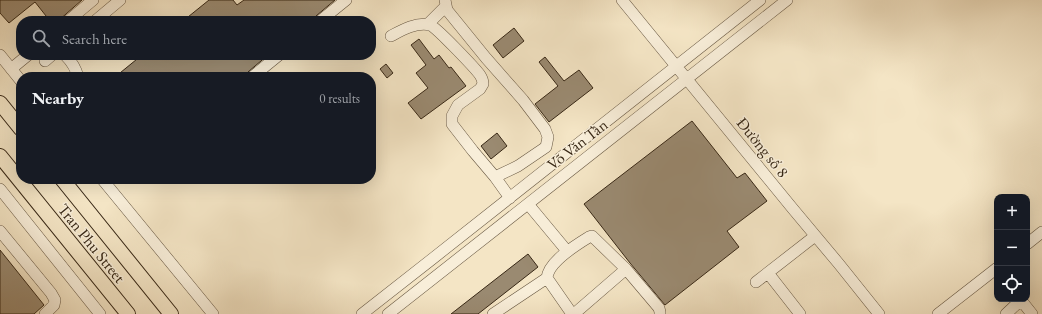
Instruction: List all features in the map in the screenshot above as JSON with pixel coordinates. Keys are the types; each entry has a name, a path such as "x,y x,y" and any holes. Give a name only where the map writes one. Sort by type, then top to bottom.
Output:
{"main road":[{"path":"0,103 16,123"},
{"name":"Tran Phu Street","path":"0,156 16,176"},
{"name":"Tran Phu Street","path":"23,184 128,314"},
{"name":"Tran Phu Street","path":"66,184 171,314"}],"street":[{"path":"74,16 93,0"},
{"path":"101,16 120,0"},
{"path":"326,16 346,0"},
{"name":"Đường số 8","path":"622,0 879,314"},
{"name":"Võ Văn Tần","path":"362,314 760,0"},
{"name":"Võ Văn Tần","path":"388,314 787,0"},
{"path":"427,25 446,3"},
{"path":"446,3 447,10 523,100 545,130 548,137 546,147 518,166 495,177"},
{"path":"391,36 406,28 423,25 432,26 482,77 483,84 480,89 458,106 452,116 452,124 510,198"},
{"path":"0,55 16,75"},
{"path":"11,69 22,60"},
{"path":"69,60 77,72"},
{"path":"258,72 273,60"},
{"path":"106,184 213,314"},
{"path":"0,189 4,201 100,314"},
{"path":"528,204 567,251"},
{"path":"0,231 51,293 54,300 54,305 45,314"},
{"path":"1030,242 1042,232"},
{"path":"626,269 573,314 547,278 547,273 550,268 567,251 592,236 626,269 659,308 660,314"},
{"path":"756,282 815,236"},
{"path":"938,314 994,271"},
{"path":"768,273 800,314"},
{"path":"493,314 547,278"},
{"path":"1006,314 1018,302"},
{"path":"1022,302 1032,314"}],"building":[{"path":"0,0 82,0 64,16 46,16 35,2 9,23 0,13"},
{"path":"209,0 233,0 237,5 244,0 335,0 316,16 189,16"},
{"path":"514,28 524,41 503,58 493,45"},
{"path":"419,39 434,59 439,55 466,86 421,119 408,103 428,88 416,73 426,65 411,45"},
{"path":"545,57 564,81 579,70 593,88 549,122 535,104 558,86 539,62"},
{"path":"136,60 262,60 248,72 121,72"},
{"path":"386,64 393,73 387,78 380,69"},
{"path":"692,121 737,178 745,173 767,201 727,231 739,247 665,305 584,204"},
{"path":"497,133 507,146 491,159 481,146"},
{"path":"0,250 44,305 34,314 0,314"},
{"path":"528,254 538,267 478,314 451,314"}]}
